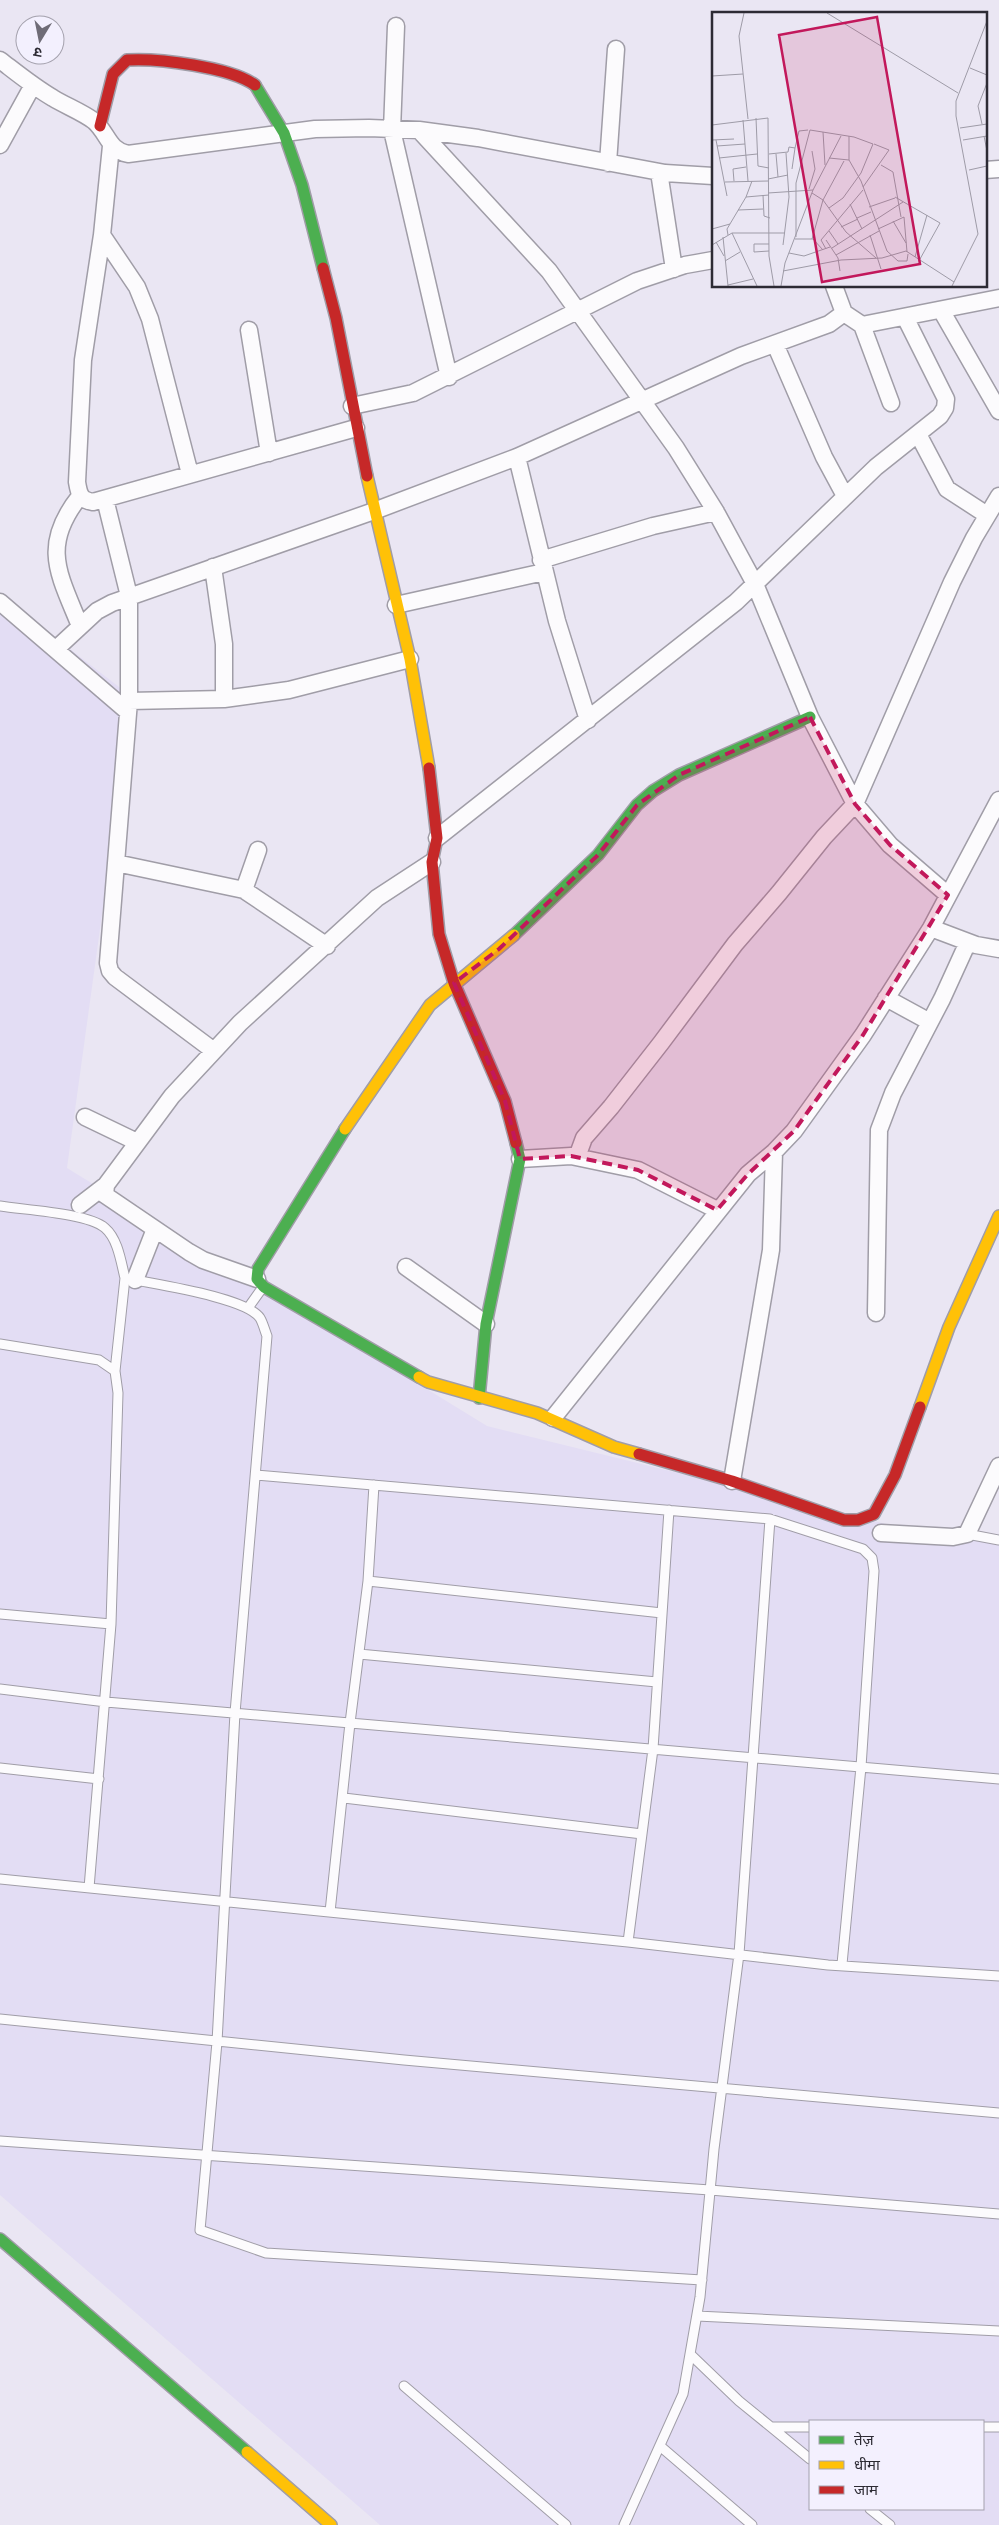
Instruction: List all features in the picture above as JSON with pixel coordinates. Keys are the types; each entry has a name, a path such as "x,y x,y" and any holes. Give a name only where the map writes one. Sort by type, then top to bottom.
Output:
{"street":[{"path":"396,26 392,130 449,377"},
{"path":"608,163 616,49"},
{"path":"100,126 113,74 127,60 143,59 216,69 254,84 284,133 302,185 336,318 356,428 374,511 410,659 428,760 437,838 432,862 439,934 454,984 505,1101 520,1159 486,1324 479,1398"},
{"path":"0,60 33,85 90,118 100,126 111,146 119,152 128,154 284,133 369,128 419,130 530,146 659,172 712,176"},
{"path":"0,145 33,85"},
{"path":"419,130 549,271 607,349 640,400 676,448 716,512 755,584 810,718 855,804 890,845 948,895"},
{"path":"111,146 102,235 83,360 77,482 80,496 86,501 93,502 356,428"},
{"path":"986,170 999,170"},
{"path":"659,172 674,269"},
{"path":"102,235 127,270 150,319 190,474"},
{"path":"352,406 413,394 637,281 674,269 712,260"},
{"path":"835,288 844,314 862,325 891,403"},
{"path":"862,325 999,298"},
{"path":"941,310 999,411"},
{"path":"56,649 97,611 129,596 374,511 517,457 741,356 830,324 844,314"},
{"path":"437,838 736,602 876,467 940,416 945,408 946,399 905,317"},
{"path":"248,330 269,453"},
{"path":"774,344 824,457 845,496"},
{"path":"918,434 947,489 987,515"},
{"path":"517,457 542,566 588,720"},
{"path":"80,496 69,509 61,526 56,556 57,568 80,626"},
{"path":"577,1157 584,1138 616,1100 735,944 824,837 855,804 952,582 999,496"},
{"path":"105,499 129,596 128,706 108,963 110,972 214,1051"},
{"path":"396,605 542,566 653,526 716,512"},
{"path":"214,567 224,644 224,699"},
{"path":"0,602 128,706 224,699 289,690 410,659"},
{"path":"261,1283 258,1269 343,1132 430,1005 499,949 598,855 637,805 653,791 679,775 810,718"},
{"path":"553,1418 718,1210 748,1174 774,1152 811,1107 863,1035 931,928 999,800"},
{"path":"244,890 258,850"},
{"path":"80,1205 106,1185 172,1096 240,1023 327,946 377,898 432,862"},
{"path":"116,863 244,890 327,946"},
{"path":"931,928 968,942 999,949"},
{"path":"876,1313 879,1130 893,1092 930,1022 968,942"},
{"path":"886,998 930,1022"},
{"path":"86,1117 138,1142"},
{"path":"732,1481 771,1250 774,1152"},
{"path":"520,1159 577,1157 638,1170 718,1210"},
{"path":"106,1185 105,1195 202,1260 261,1283 428,1382 553,1418 614,1447 732,1481 844,1520 858,1520 874,1514 895,1475 950,1327 999,1216"},
{"path":"130,1279 155,1229"},
{"path":"406,1267 486,1324"},
{"path":"881,1533 953,1537 967,1534 999,1466"},
{"path":"0,2239 331,2525"}],"lane":[{"path":"0,1206 88,1218 106,1228 116,1243 130,1279 115,1371 118,1394 111,1624 89,1888"},
{"path":"130,1279 229,1300 248,1308 260,1317 267,1336 235,1713 216,2042 200,2230 266,2253 702,2280"},
{"path":"248,1308 261,1283"},
{"path":"0,1344 99,1360 115,1371"},
{"path":"256,1474 770,1519 862,1549 872,1558 874,1571 861,1767 842,1964"},
{"path":"330,1912 344,1798 350,1723 368,1581 374,1485"},
{"path":"628,1942 653,1749 669,1510"},
{"path":"624,2525 683,2394 697,2316 710,2190 739,1954 770,1519"},
{"path":"967,1534 999,1540"},
{"path":"368,1581 662,1613"},
{"path":"0,1614 111,1624"},
{"path":"359,1654 658,1682"},
{"path":"0,1689 106,1702 999,1779"},
{"path":"0,1768 99,1779"},
{"path":"344,1798 642,1834"},
{"path":"0,1879 628,1942 828,1965 842,1964 999,1976"},
{"path":"0,2019 216,2042 999,2113"},
{"path":"0,2141 710,2190 999,2214"},
{"path":"697,2316 999,2331"},
{"path":"690,2354 739,2401 809,2458"},
{"path":"404,2386 566,2525"},
{"path":"771,2427 809,2427"},
{"path":"984,2427 999,2427"},
{"path":"660,2446 752,2525"},
{"path":"871,2510 890,2525"}],"highlighted area":[{"path":"810,717 855,804 890,845 948,895 863,1035 794,1131 748,1174 717,1210 638,1170 571,1156 520,1159 505,1101 454,983 499,949 598,855 637,805 679,775"}],"shaded area":[{"path":"0,595 132,697 67,1168 487,1426 886,1524 999,1543 999,2525 380,2525 0,2195"}],"traffic: fast":[{"path":"255,85 284,133 302,185 323,268"},
{"path":"514,935 598,855 637,805 653,791 679,775 810,717"},
{"path":"345,1129 258,1269 257,1279 264,1287 419,1377"},
{"path":"479,1398 486,1324 520,1159 516,1143"},
{"path":"0,2239 247,2452"}],"traffic: slow":[{"path":"367,476 410,659 429,768"},
{"path":"345,1129 430,1005 514,935"},
{"path":"920,1407 949,1327 999,1216"},
{"path":"419,1377 428,1382 537,1413 614,1447 639,1454"},
{"path":"247,2452 331,2525"}],"traffic: jam":[{"path":"100,126 113,74 127,60 175,62 193,65 229,73 255,85"},
{"path":"323,268 336,318 367,476"},
{"path":"429,768 437,838 432,862 439,934 454,983 505,1101 516,1143"},
{"path":"639,1454 732,1481 844,1520 858,1520 874,1514 895,1475 920,1407"}]}
